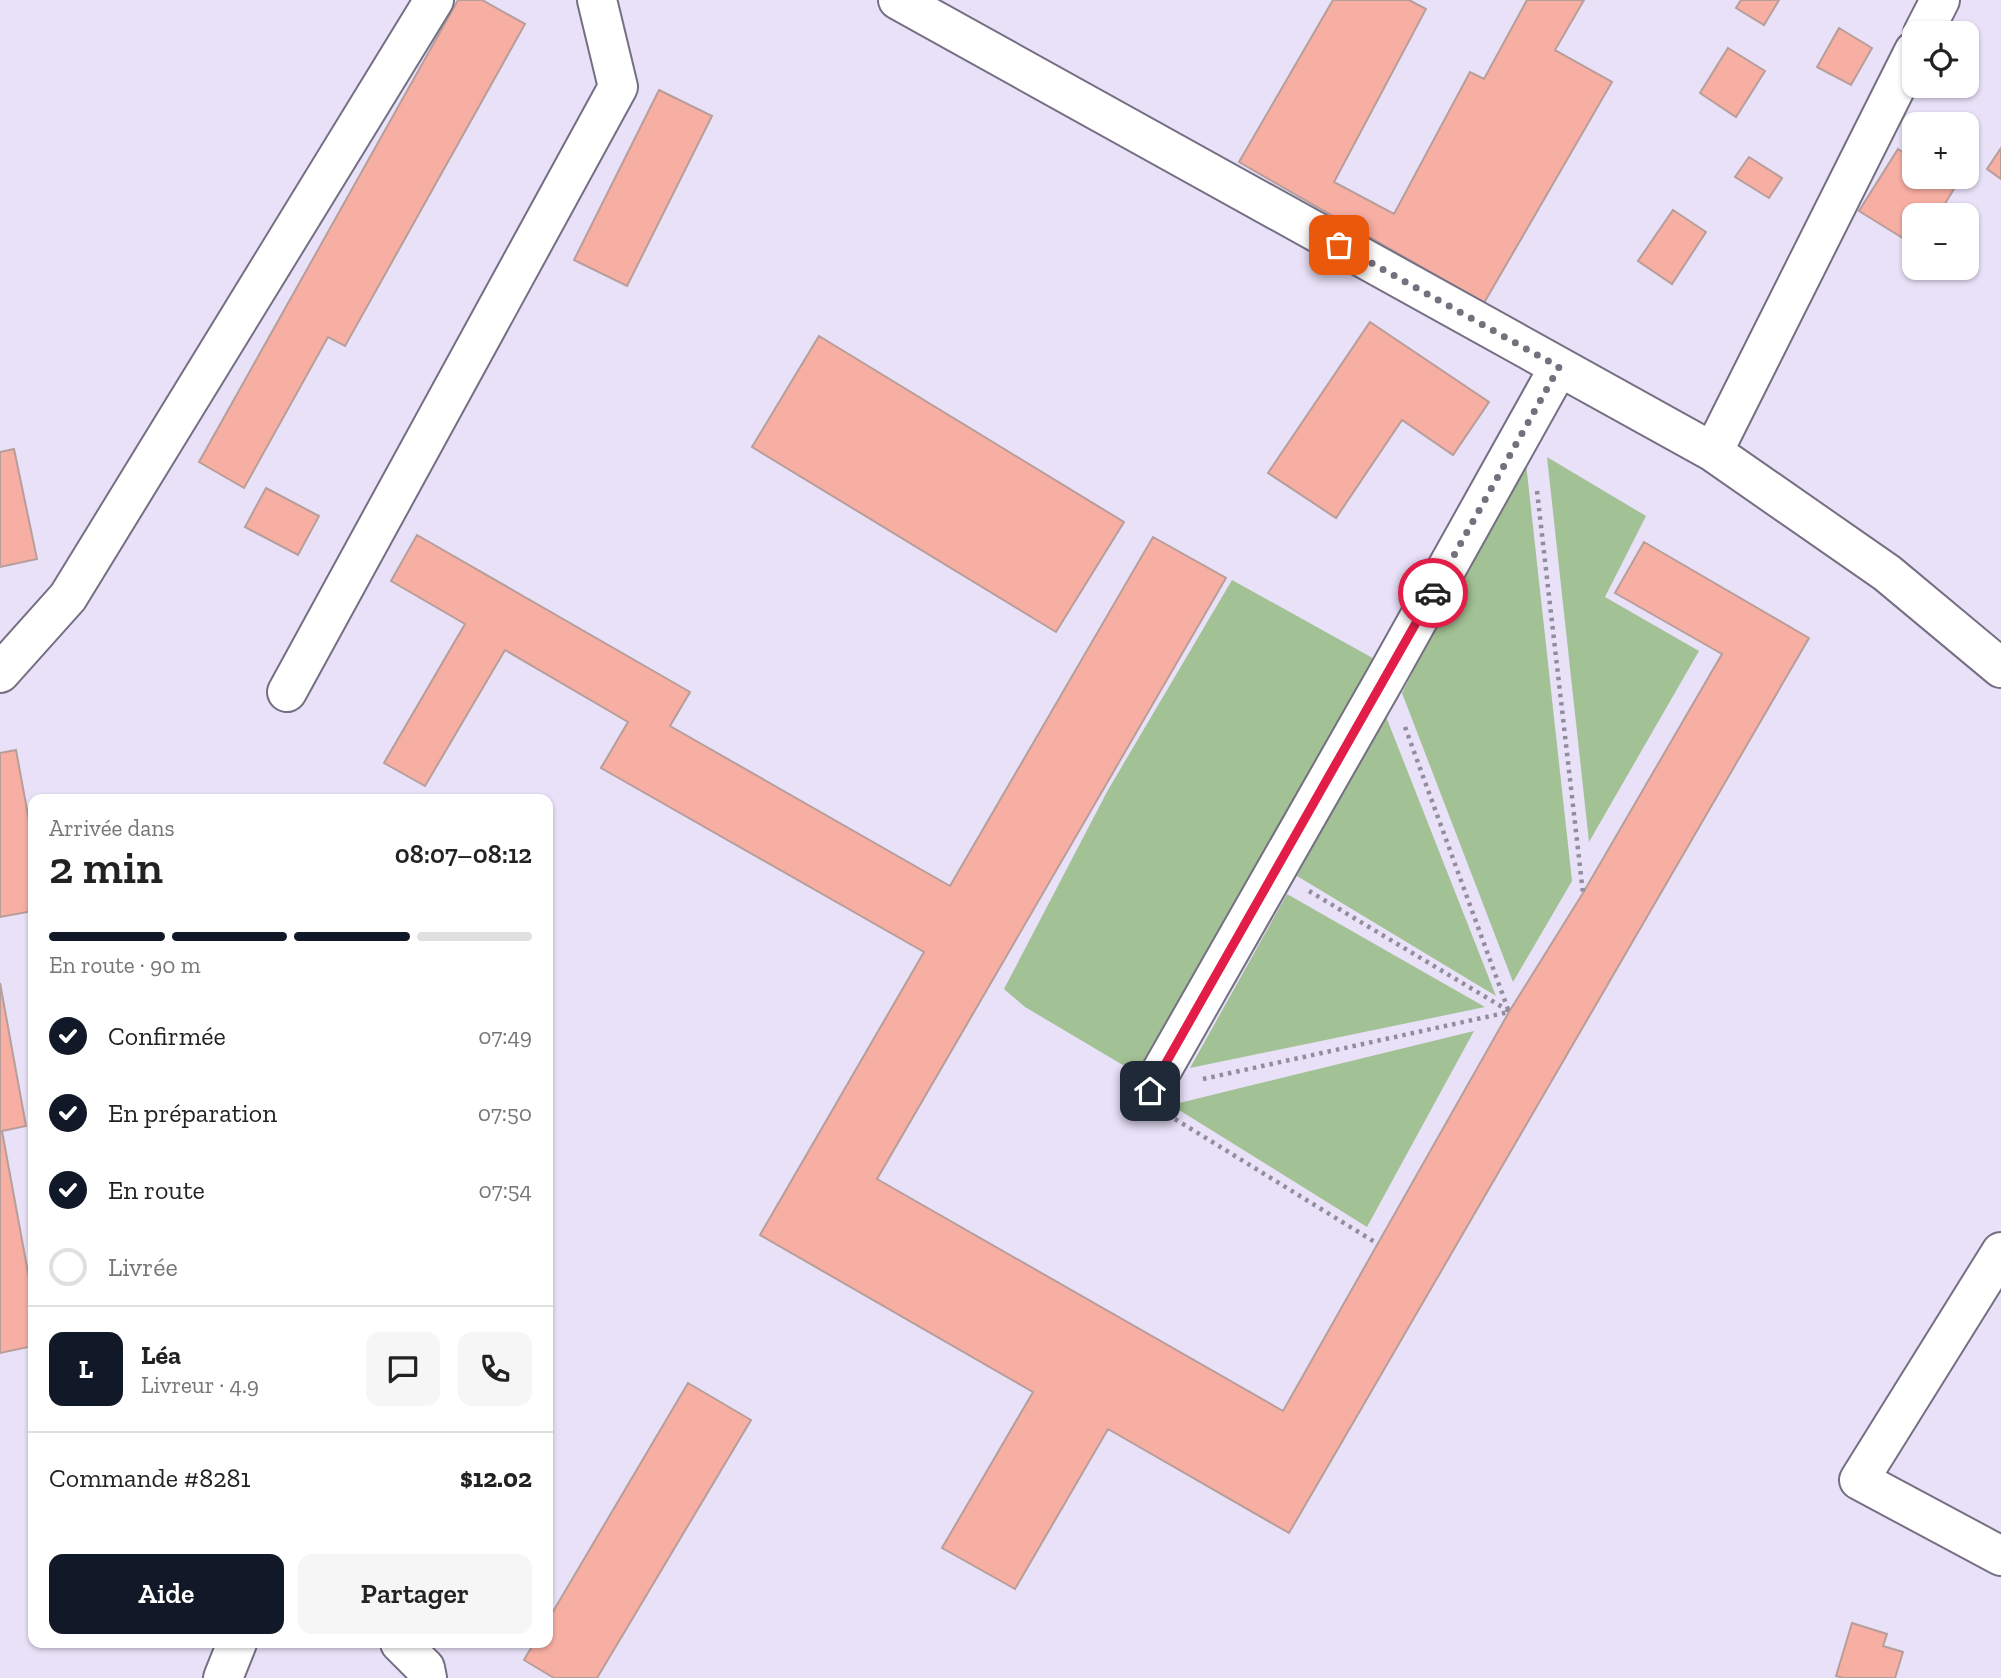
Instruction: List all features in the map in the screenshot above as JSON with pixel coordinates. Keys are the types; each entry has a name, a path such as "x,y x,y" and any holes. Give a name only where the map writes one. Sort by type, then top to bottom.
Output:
{"street":[{"path":"0,673 68,597 434,0"},
{"path":"287,692 618,87 597,0"},
{"path":"898,0 1713,452 1887,573 2001,668"},
{"path":"1929,21 1940,0"},
{"path":"1713,452 1902,75"},
{"path":"1150,1091 1559,367"},
{"path":"2001,1252 1859,1480 2001,1556"},
{"path":"223,1678 235,1648"},
{"path":"405,1648 425,1668 427,1678"}],"path":[{"path":"1536,488 1583,893"},
{"path":"1386,677 1509,1012"},
{"path":"1276,871 1509,1012"},
{"path":"1378,1244 1161,1111 1150,1091 1509,1012"}],"green space":[{"path":"1525,454 1572,881 1513,982 1402,693"},
{"path":"1547,457 1646,516 1605,597 1699,651 1589,842"},
{"path":"1232,580 1378,661 1138,1074 1025,1007 1004,989 1108,790"},
{"path":"1385,714 1496,996 1297,876"},
{"path":"1287,894 1485,1007 1190,1068"},
{"path":"1474,1031 1367,1227 1171,1105"}],"building":[{"path":"458,0 482,0 525,24 345,346 328,337 244,488 199,462"},
{"path":"1333,0 1409,0 1426,9 1334,182 1394,214 1470,72 1484,79 1527,0 1584,0 1555,50 1612,82 1484,303 1239,162"},
{"path":"1741,0 1779,0 1764,25 1736,8"},
{"path":"1839,28 1872,48 1851,85 1817,67"},
{"path":"1728,48 1765,71 1736,117 1700,93"},
{"path":"659,90 712,116 627,286 574,260"},
{"path":"2001,148 2001,179 1987,169"},
{"path":"1898,149 1902,152 1902,189 1954,189 1945,203 1902,203 1902,238 1859,211"},
{"path":"1749,157 1782,178 1769,198 1735,177"},
{"path":"1673,210 1706,232 1672,284 1638,261"},
{"path":"1370,322 1489,402 1453,455 1402,420 1336,518 1268,473"},
{"path":"819,336 1124,522 1056,632 752,447"},
{"path":"14,449 37,559 0,567 0,452"},
{"path":"266,488 319,516 298,555 245,527"},
{"path":"417,535 690,692 670,726 950,886 1153,537 1226,578 877,1179 1283,1411 1509,1012 1583,893 1722,654 1615,593 1644,542 1809,638 1289,1533 1108,1429 1015,1589 942,1548 1033,1392 760,1235 924,952 601,768 628,722 505,650 425,786 384,763 465,624 391,581"},
{"path":"16,750 28,815 28,912 0,917 0,753"},
{"path":"0,983 26,1126 2,1131 28,1273 28,1347 0,1353"},
{"path":"688,1383 751,1420 597,1678 554,1678 524,1660 531,1648 553,1648 553,1612"},
{"path":"1852,1623 1887,1634 1883,1646 1903,1652 1895,1678 1836,1676"}],"way so far":[{"path":"1339,245 1559,367 1433,593"}],"route":[{"path":"1150,1091 1433,593"}]}
